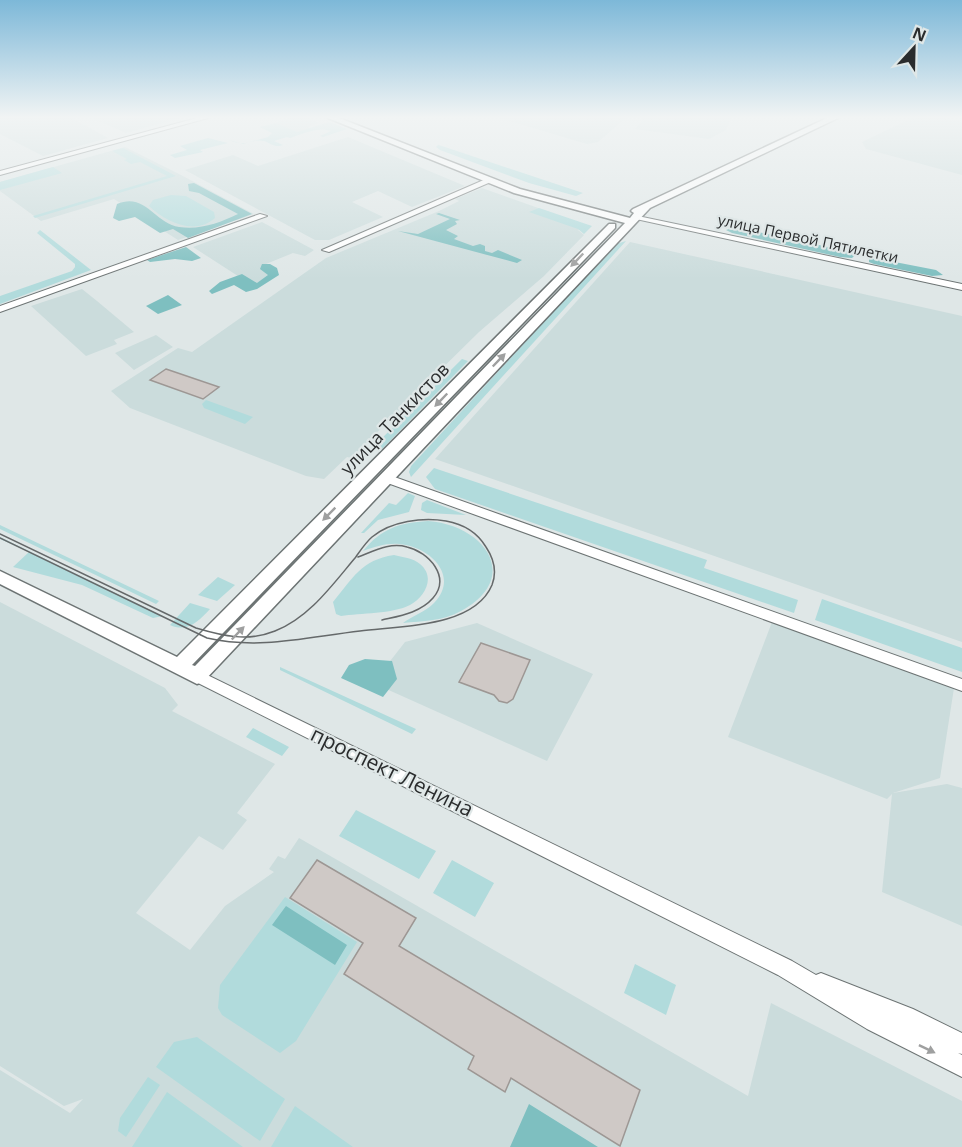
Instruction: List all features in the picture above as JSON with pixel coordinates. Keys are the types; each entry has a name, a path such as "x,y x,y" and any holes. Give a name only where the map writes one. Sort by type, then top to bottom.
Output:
{"main road":[{"name":"улица Первой Пятилетки","path":"465,172 547,200 628,218"},
{"name":"улица Первой Пятилетки","path":"487,172 530,188 628,218"},
{"name":"улица Танкистов","path":"179,667 378,475 628,218 721,172"},
{"name":"улица Танкистов","path":"197,676 378,475"},
{"name":"проспект Ленина","path":"0,577 197,676"}],"street":[{"path":"326,250 489,181"},
{"path":"0,309 263,216"},
{"name":"улица Первой Пятилетки","path":"628,218 648,220 962,287"},
{"path":"378,475 962,685"},
{"name":"проспект Ленина","path":"197,676 903,1026 962,1066"},
{"name":"проспект Ленина","path":"903,1026 962,1044"}],"shaded area":[{"path":"37,172 174,172 254,214 178,240 114,199 41,221 0,191 0,182"},
{"path":"37,172 62,173 0,190 0,182"},
{"path":"158,172 168,172 176,176 35,218 33,216 167,176"},
{"path":"188,172 430,172 465,186 412,207 378,191 352,202 383,217 329,240 315,240"},
{"path":"498,172 518,172 583,193 576,196"},
{"path":"194,183 252,214 188,238 173,229 160,233 135,217 119,221 113,218 117,204 127,201 143,205 171,225 179,227 195,228 210,225 238,214 199,193 189,191 188,184"},
{"path":"482,188 586,225 578,230 584,235 544,276 479,332 351,458 347,457 324,479 306,476 130,408 111,391 178,348 192,352 326,258 439,211 459,201 455,199"},
{"path":"171,195 186,196 214,212 215,218 199,226 181,225 172,222 149,206 153,200"},
{"path":"539,208 592,226 584,234 578,229 529,212"},
{"path":"436,214 460,220 455,221 457,224 446,230 458,236 454,239 473,246 480,244 485,246 485,251 492,253 498,250 522,260 517,263 398,231 418,234 450,219"},
{"path":"262,222 314,250 305,256 293,253 266,264 276,274 255,287 193,247"},
{"path":"735,227 851,252 855,255 852,258 840,257 726,230"},
{"path":"40,230 91,270 0,304 0,296 72,271 75,267 75,264 37,233"},
{"path":"626,241 411,477 409,472 411,466 616,244"},
{"path":"630,242 962,316 962,642 435,459"},
{"path":"186,247 201,258 192,261 175,259 150,262 147,260"},
{"path":"869,257 936,270 943,275 932,276 874,264 869,262"},
{"path":"262,264 270,264 277,268 279,275 257,289 246,292 234,285 212,294 209,291 220,282 242,274 257,283 268,275 260,269"},
{"path":"82,289 134,332 114,340 117,344 86,356 31,306"},
{"path":"168,295 182,305 158,314 146,306"},
{"path":"156,335 173,347 134,370 115,353"},
{"path":"462,359 468,361 381,450 374,446"},
{"path":"206,400 253,417 245,424 204,408 202,404"},
{"path":"434,468 707,560 704,568 798,600 794,613 435,489 426,477"},
{"path":"408,493 415,496 409,512 378,520 364,533 361,533 389,503 396,505"},
{"path":"427,500 466,515 427,513 421,510 422,503"},
{"path":"428,521 466,532 479,542 489,555 493,569 490,583 480,598 461,611 433,620 403,623 427,609 441,593 444,582 437,564 420,550 399,544 363,551 377,537 392,528 408,523"},
{"path":"0,525 159,601 156,604 0,529"},
{"path":"0,537 163,616 153,618 82,585 13,567 29,552"},
{"path":"394,555 414,560 425,569 428,581 420,597 410,605 395,610 341,616 336,614 333,602 352,578 373,561"},
{"path":"218,577 235,585 217,601 198,595"},
{"path":"822,599 962,648 962,672 815,620"},
{"path":"0,602 165,688 178,705 172,711 275,764 237,813 247,820 223,850 199,836 136,913 190,950 225,906 274,872 269,869 278,856 285,859 299,838 748,1096 771,1003 962,1101 962,1147 0,1147 0,1070 70,1113 83,1099 64,1106 0,1066"},
{"path":"190,603 210,609 187,627 170,625"},
{"path":"772,622 954,688 940,778 893,793 947,784 962,788 962,926 882,892 892,794 887,799 728,737"},
{"path":"477,623 593,674 547,761 373,683 405,642"},
{"path":"365,659 392,661 397,679 383,697 341,678 349,665"},
{"path":"280,667 416,729 412,734 280,670"},
{"path":"253,728 289,747 282,756 246,737"},
{"path":"356,810 436,851 419,879 339,836"},
{"path":"452,860 494,883 475,917 433,893"},
{"path":"285,897 357,942 296,1041 280,1053 222,1015 218,1008 220,985"},
{"path":"286,906 347,945 335,965 272,925"},
{"path":"635,964 676,985 666,1015 624,993"},
{"path":"197,1037 285,1099 260,1141 156,1067 174,1042"},
{"path":"148,1077 160,1085 126,1137 118,1131 120,1118"},
{"path":"167,1092 243,1147 132,1147"},
{"path":"529,1104 598,1147 510,1147"},
{"path":"295,1106 353,1147 271,1147"}],"building":[{"path":"166,369 219,387 203,399 150,380"},
{"path":"481,643 530,660 513,699 507,703 499,701 494,695 459,682"},
{"path":"317,860 416,918 399,946 640,1090 620,1146 511,1078 505,1092 468,1069 474,1056 344,974 363,943 290,898"}],"tram line":[{"path":"0,534 196,628 235,637 265,634 299,618 329,589 372,537 398,524 427,520 446,521 469,529 489,552 493,561 494,575 492,585 483,599 469,610 453,617 414,626 265,643 246,643 207,638 0,538"},
{"path":"358,557 388,546 401,546 423,554 435,566 440,582 433,598 422,607 409,613 382,620"}]}
